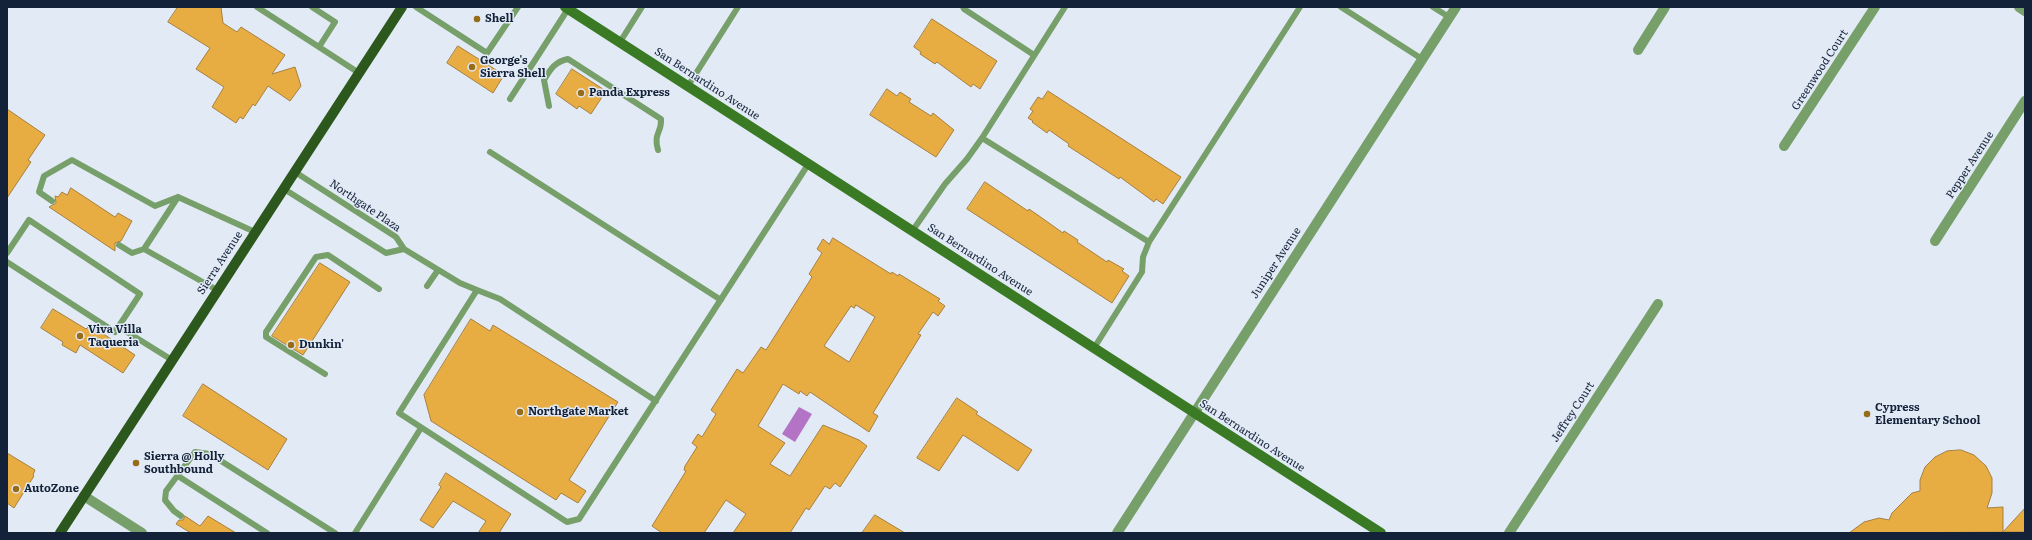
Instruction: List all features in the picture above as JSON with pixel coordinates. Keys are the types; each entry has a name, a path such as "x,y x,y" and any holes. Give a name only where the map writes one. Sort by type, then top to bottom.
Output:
{"main road":[{"name":"Sierra Avenue","path":"60,533 400,8"},
{"name":"San Bernardino Avenue","path":"566,8 913,230 1379,533"}],"street":[{"name":"Juniper Avenue","path":"1116,533 1456,7"},
{"path":"1638,50 1666,7"},
{"name":"Greenwood Court","path":"1784,146 1875,7"},
{"path":"2019,7 2025,11"},
{"name":"Pepper Avenue","path":"1935,241 2025,101"},
{"name":"Jeffrey Court","path":"1509,533 1658,304"},
{"path":"84,496 142,533"}],"lane":[{"path":"257,7 359,73"},
{"path":"312,7 336,22 319,47"},
{"path":"416,7 487,53 518,7"},
{"path":"620,42 642,7"},
{"path":"688,86 738,7"},
{"path":"963,7 1034,55"},
{"path":"913,230 945,184 967,159 982,138 1064,7"},
{"path":"1094,348 1142,272 1143,257 1149,242 1300,7"},
{"path":"1341,7 1422,59"},
{"path":"1433,7 1449,18"},
{"path":"510,99 566,8"},
{"path":"549,106 544,80 552,66 559,61 568,59 661,119 661,125 655,140 658,150"},
{"path":"982,138 1149,242"},
{"path":"490,152 721,300"},
{"path":"52,201 39,192 44,176 72,160 155,206 178,197 255,232"},
{"path":"477,290 398,413 567,522 579,519 809,163"},
{"name":"Northgate Plaza","path":"284,189 386,253 404,249 396,237 295,172"},
{"path":"119,245 132,253 144,249 178,197"},
{"path":"7,254 29,220 140,294 115,332 7,262"},
{"path":"144,249 217,290"},
{"path":"404,249 438,270 477,290 500,299 656,401"},
{"path":"325,374 266,337 266,332 316,257 328,255 379,289"},
{"path":"428,286 438,270"},
{"path":"119,327 172,360"},
{"path":"355,533 421,428"},
{"path":"181,516 174,512 165,500 166,491 195,452 210,454 335,533"},
{"path":"178,476 267,533"}],"shaded area":[{"path":"799,407 812,414 795,442 782,434"}],"building":[{"path":"178,7 221,7 223,23 237,32 241,27 285,55 272,74 295,67 301,86 290,101 268,86 255,106 253,104 243,119 240,117 236,123 212,107 224,87 196,69 210,48 168,22"},
{"path":"932,19 997,61 980,89 973,84 971,87 937,62 935,64 920,54 921,52 914,47"},
{"name":"George's Sierra Shell","path":"458,46 504,75 493,93 447,63"},
{"name":"Panda Express","path":"572,69 606,91 591,114 579,106 577,109 556,94"},
{"path":"887,89 897,96 900,92 911,99 909,102 931,116 933,113 954,130 936,157 870,115"},
{"path":"1048,91 1181,177 1163,204 1156,199 1154,202 1120,177 1119,179 1068,146 1069,144 1049,130 1047,133 1032,122 1033,121 1028,118 1033,111 1030,109 1038,97 1042,99"},
{"path":"7,109 45,135 28,160 31,162 7,198"},
{"path":"985,182 1028,211 1029,209 1063,233 1064,231 1078,240 1077,242 1107,262 1108,260 1124,269 1122,271 1129,276 1112,303 967,209"},
{"path":"71,188 115,217 118,213 132,221 121,241 115,243 115,251 49,207 56,203 55,196 58,197 62,192 67,195"},
{"path":"833,238 891,274 892,272 898,276 899,274 940,299 938,301 945,306 938,316 933,312 918,334 921,335 873,413 878,416 869,432 810,392 807,396 800,391 799,394 783,384 758,426 785,443 770,464 790,476 823,425 859,440 867,446 840,487 835,483 830,489 825,486 809,510 806,508 790,533 733,533 746,514 726,500 704,533 662,533 652,526 686,471 684,470 685,466 697,447 692,443 698,434 702,437 716,414 711,410 737,369 743,373 761,347 766,350 812,277 809,274 822,253 817,249 823,239 829,244","holes":["856,305 875,317 849,362 824,346 851,306 854,308"]},
{"path":"320,263 350,282 303,355 272,336"},
{"name":"Viva Villa Taqueria","path":"53,309 86,329 90,325 135,355 123,373 80,345 76,353 62,345 63,342 41,328"},
{"name":"Northgate Market","path":"471,319 490,331 493,325 618,402 569,480 586,491 578,503 561,493 556,500 431,421 424,395"},
{"path":"203,384 287,439 268,470 183,416"},
{"path":"957,398 978,412 976,414 1032,450 1018,471 963,435 939,471 917,458"},
{"path":"1961,450 1974,455 1986,466 1992,478 1992,493 1987,508 2003,507 2003,532 2025,508 2025,532 1849,533 1864,522 1879,518 1889,520 1892,513 1912,493 1920,491 1920,480 1925,467 1935,457 1947,451"},
{"name":"AutoZone","path":"7,453 35,470 34,476 14,508 7,503"},
{"path":"446,473 511,514 499,533 478,533 486,521 453,501 433,528 420,520 441,487 439,485"},
{"path":"875,515 905,533 862,533"},
{"path":"185,516 200,526 208,516 236,533 191,533 176,524 179,520 183,520"}],"place":[{"name":"Shell","path":"477,19"},
{"name":"George's Sierra Shell","path":"472,67"},
{"name":"Panda Express","path":"581,93"},
{"name":"Viva Villa Taqueria","path":"80,336"},
{"name":"Dunkin'","path":"291,345"},
{"name":"Northgate Market","path":"520,412"},
{"name":"Cypress Elementary School","path":"1867,414"},
{"name":"Sierra @ Holly Southbound","path":"136,463"},
{"name":"AutoZone","path":"16,489"}]}
